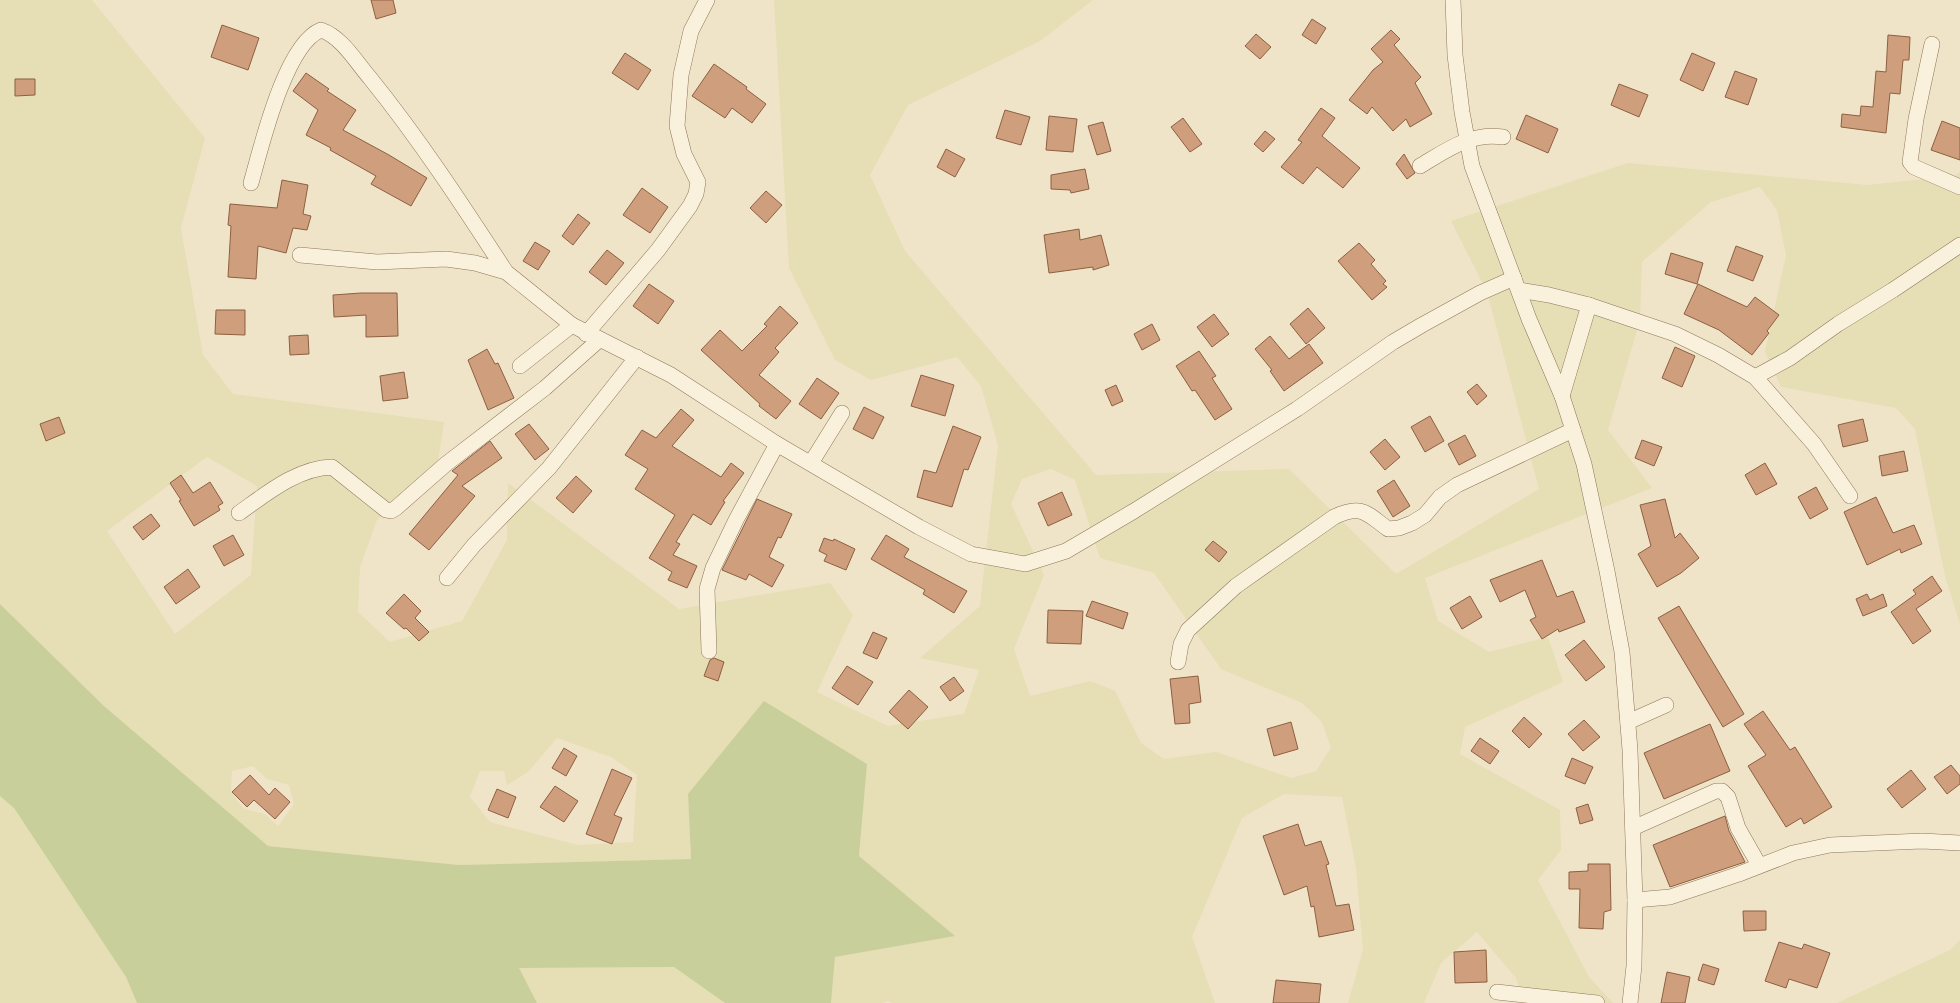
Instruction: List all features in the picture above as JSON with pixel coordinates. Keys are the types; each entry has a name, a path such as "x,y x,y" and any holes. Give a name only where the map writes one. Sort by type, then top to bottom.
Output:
{"street":[{"path":"239,513 268,493 302,474 320,468 332,467 386,510 391,511 446,464 545,388 592,337 690,206 696,194 698,182 684,154 677,126 681,75 691,31 707,0"},
{"path":"1453,0 1455,55 1472,166 1516,284 1562,396 1584,464 1607,571 1622,652 1628,722 1635,900 1634,966 1630,1003"},
{"path":"251,183 270,114 286,74 308,39 314,33 321,30 329,33 344,47 408,127 470,215 506,272 572,326 671,375 777,444 913,523 971,554 1025,564 1066,551 1134,511 1310,401 1399,339 1453,307 1516,284 1549,295 1589,305 1675,334 1718,355 1755,377 1814,444 1850,496"},
{"path":"1932,44 1916,118 1910,162 1914,167 1960,187"},
{"path":"1420,166 1467,140 1489,135 1503,137"},
{"path":"1755,377 1790,358 1838,324 1960,245"},
{"path":"300,255 377,262 446,259 475,263 506,272"},
{"path":"1562,396 1589,305"},
{"path":"520,366 572,326"},
{"path":"446,578 474,545 549,468 637,357"},
{"path":"811,464 842,413"},
{"path":"1178,662 1181,644 1188,630 1236,586 1334,517 1348,511 1360,510 1388,529 1399,528 1412,523 1425,515 1440,497 1457,485 1573,430"},
{"path":"709,651 707,589 713,568 739,514 777,444"},
{"path":"1628,722 1666,705"},
{"path":"1633,828 1716,791 1722,791 1728,797 1738,828 1760,865"},
{"path":"1635,900 1670,897 1739,874 1792,853 1830,845 1922,841 1960,843"},
{"path":"1497,992 1597,1003"}],"shaded area":[{"path":"0,0 92,0 205,138 181,228 203,355 233,394 444,422 437,468 377,520 360,567 358,612 390,642 462,621 507,540 508,483 679,609 830,583 853,615 817,692 888,726 964,714 979,670 920,658 980,606 998,445 981,386 957,357 871,380 835,360 789,268 774,0 1093,0 1040,41 908,105 870,175 905,251 1096,475 1289,469 1396,574 1539,489 1487,292 1451,221 1628,163 1867,185 1954,176 1960,172 1960,624 1945,576 1915,429 1896,408 1781,387 1765,352 1786,255 1777,210 1760,187 1711,202 1642,262 1640,320 1608,430 1652,488 1425,578 1438,621 1489,652 1548,637 1563,682 1465,727 1460,754 1560,810 1561,850 1538,880 1589,977 1613,1003 1525,1003 1516,978 1477,932 1441,963 1424,1003 1348,1003 1363,950 1356,868 1342,797 1284,794 1242,818 1192,937 1215,1003 892,1003 888,1001 883,1003 831,1003 835,957 954,936 859,856 867,763 688,794 691,859 459,865 268,846 104,706 0,604","holes":["207,457 257,486 251,575 175,634 107,531","1051,469 1075,480 1100,558 1154,573 1221,669 1302,703 1322,722 1331,748 1316,771 1291,778 1216,752 1164,759 1141,743 1115,691 1090,681 1030,696 1014,649 1044,575 1011,504 1022,479","557,738 611,757 637,775 633,842 578,845 490,822 470,797 480,771 504,771 507,785 528,772","253,766 267,779 289,785 294,804 278,826 265,814 244,809 231,792 232,771"]},
{"path":"0,796 14,808 126,977 137,1003 0,1003"},
{"path":"1960,940 1960,1003 1837,1003 1950,950"},
{"path":"674,967 725,1003 537,1003 518,968"}],"green space":[{"path":"0,604 104,706 268,846 459,865 691,859 688,794 764,701 867,764 859,856 955,936 835,957 831,1003 725,1003 674,967 519,968 537,1003 137,1003 126,977 14,808 0,796"}],"building":[{"path":"371,0 393,0 396,13 376,19"},
{"path":"1312,19 1326,28 1316,44 1302,35"},
{"path":"222,25 259,38 248,70 211,57"},
{"path":"1391,30 1400,39 1394,45 1421,77 1415,83 1432,114 1410,127 1406,119 1393,131 1372,107 1367,114 1349,100 1373,70 1383,62 1371,49"},
{"path":"1256,34 1271,47 1260,59 1245,46"},
{"path":"1888,35 1910,37 1909,60 1903,60 1900,94 1890,93 1886,133 1841,127 1842,114 1860,116 1861,106 1873,107 1876,71 1886,72"},
{"path":"625,53 651,70 638,90 612,73"},
{"path":"1692,53 1715,63 1703,91 1680,80"},
{"path":"714,64 747,87 746,89 766,104 752,123 732,108 725,118 692,96"},
{"path":"1735,71 1757,79 1748,105 1725,97"},
{"path":"306,73 329,89 327,91 356,110 343,130 427,178 411,206 371,184 376,176 330,150 331,148 306,135 318,110 293,91"},
{"path":"15,79 35,79 35,95 15,96"},
{"path":"1619,84 1648,95 1639,117 1611,105"},
{"path":"1321,108 1335,118 1322,136 1360,168 1343,188 1317,167 1303,184 1281,167 1302,142 1298,140"},
{"path":"1005,110 1030,117 1021,145 996,138"},
{"path":"1526,115 1558,129 1548,153 1516,139"},
{"path":"1049,116 1077,119 1073,152 1046,150"},
{"path":"1183,118 1202,144 1190,152 1171,127"},
{"path":"1942,121 1960,128 1960,160 1931,150"},
{"path":"1103,122 1111,151 1097,155 1088,126"},
{"path":"1265,131 1275,139 1263,152 1254,144"},
{"path":"946,149 965,159 955,177 937,167"},
{"path":"1404,154 1415,173 1407,179 1396,164"},
{"path":"1085,169 1089,189 1071,193 1070,190 1051,189 1051,175"},
{"path":"282,180 308,185 303,214 311,216 307,230 293,228 286,253 258,246 256,279 228,277 231,226 228,225 230,204 277,208"},
{"path":"642,188 668,207 650,233 623,215"},
{"path":"766,191 782,205 766,223 750,208"},
{"path":"578,214 590,223 573,245 562,236"},
{"path":"1079,229 1080,240 1101,235 1109,265 1093,270 1093,267 1049,273 1044,235"},
{"path":"535,242 550,251 538,270 523,261"},
{"path":"1359,243 1375,260 1371,264 1386,281 1383,284 1387,287 1372,300 1338,261"},
{"path":"1736,246 1763,256 1753,281 1727,271"},
{"path":"607,250 624,263 606,285 589,272"},
{"path":"1671,253 1703,263 1697,284 1665,274"},
{"path":"649,284 674,301 658,324 633,306"},
{"path":"1698,284 1747,307 1755,297 1779,315 1767,331 1769,333 1752,355 1719,330 1684,314"},
{"path":"397,293 398,336 366,337 366,315 334,317 333,295"},
{"path":"780,306 798,323 775,348 779,352 759,375 791,401 776,419 759,406 760,404 701,350 720,330 742,351 767,326 764,324"},
{"path":"1308,308 1325,328 1306,344 1290,324"},
{"path":"216,310 245,310 245,335 215,334"},
{"path":"1214,314 1229,334 1212,347 1197,327"},
{"path":"1152,324 1160,340 1142,350 1134,334"},
{"path":"308,335 309,354 290,355 289,336"},
{"path":"1270,336 1289,359 1309,344 1323,363 1284,391 1270,371 1272,370 1255,349"},
{"path":"1675,347 1695,356 1682,387 1662,378"},
{"path":"487,349 495,364 498,363 514,398 488,410 468,360"},
{"path":"1199,351 1216,376 1212,378 1232,409 1215,420 1195,390 1192,391 1176,366"},
{"path":"404,372 408,398 383,401 380,376"},
{"path":"921,375 954,385 945,416 911,406"},
{"path":"817,378 839,393 821,419 799,404"},
{"path":"1477,384 1487,396 1477,405 1467,392"},
{"path":"1116,385 1123,401 1112,406 1105,390"},
{"path":"864,407 884,417 873,439 853,429"},
{"path":"681,409 694,420 672,446 721,477 731,463 744,473 723,501 725,502 711,525 693,514 676,542 680,544 673,555 697,566 687,588 668,580 672,572 649,558 675,515 635,489 648,469 625,455 642,430 656,438"},
{"path":"1430,416 1444,441 1425,452 1411,427"},
{"path":"59,417 65,433 46,441 40,424"},
{"path":"1863,419 1868,441 1843,447 1838,425"},
{"path":"529,424 549,449 535,460 515,434"},
{"path":"953,426 981,437 968,470 964,469 952,507 917,497 924,470 936,473"},
{"path":"1465,435 1476,456 1459,465 1448,444"},
{"path":"1385,439 1400,457 1385,470 1370,452"},
{"path":"1642,440 1662,447 1654,466 1635,458"},
{"path":"490,441 502,458 462,486 475,496 429,550 409,534 458,475 452,471"},
{"path":"1904,451 1908,471 1882,476 1879,456"},
{"path":"1765,463 1777,484 1756,495 1745,475"},
{"path":"181,475 193,493 210,482 223,503 218,506 220,510 194,526 179,501 181,500 170,483"},
{"path":"576,476 592,491 573,513 556,498"},
{"path":"1394,480 1410,506 1393,517 1377,491"},
{"path":"1816,487 1828,509 1810,519 1798,497"},
{"path":"1062,492 1072,515 1048,526 1038,503"},
{"path":"1876,497 1893,533 1914,525 1922,544 1901,553 1900,549 1867,565 1844,512"},
{"path":"757,499 792,514 781,538 778,537 769,557 784,565 772,587 749,574 746,580 722,570"},
{"path":"1665,499 1675,538 1680,533 1699,558 1681,573 1657,587 1638,554 1651,546 1640,505"},
{"path":"151,514 160,526 143,540 133,527"},
{"path":"233,535 244,555 224,566 213,546"},
{"path":"886,535 909,549 904,557 967,591 954,613 923,594 925,590 871,559"},
{"path":"824,538 833,541 834,539 855,549 846,570 824,561 827,555 819,551"},
{"path":"1213,541 1227,552 1219,562 1205,550"},
{"path":"1542,560 1557,597 1573,591 1585,622 1559,632 1558,629 1542,639 1530,620 1536,617 1525,590 1500,602 1490,580"},
{"path":"188,569 200,587 176,604 164,587"},
{"path":"1932,576 1942,591 1916,609 1931,631 1913,644 1891,612 1916,594 1913,590"},
{"path":"404,594 421,611 415,618 429,632 419,641 406,628 404,629 386,613"},
{"path":"1867,594 1870,600 1883,594 1887,606 1863,616 1856,599"},
{"path":"1470,596 1482,617 1462,629 1450,608"},
{"path":"1092,601 1128,613 1123,629 1086,616"},
{"path":"1679,606 1744,714 1723,727 1658,618"},
{"path":"1048,610 1083,611 1081,644 1047,643"},
{"path":"873,632 887,638 877,659 863,653"},
{"path":"1584,640 1605,667 1586,681 1565,655"},
{"path":"714,658 724,662 718,681 704,676 710,660"},
{"path":"847,666 873,682 858,705 832,688"},
{"path":"1198,676 1201,702 1189,704 1190,723 1175,724 1170,679"},
{"path":"954,677 964,691 950,701 940,687"},
{"path":"909,690 928,707 908,729 889,712"},
{"path":"1763,711 1790,750 1795,747 1832,807 1804,824 1801,818 1786,827 1748,766 1766,755 1744,724"},
{"path":"1524,717 1542,734 1529,748 1512,731"},
{"path":"1584,720 1600,737 1583,751 1568,734"},
{"path":"1291,722 1298,749 1274,756 1267,729"},
{"path":"1710,724 1730,771 1664,799 1644,753"},
{"path":"1480,738 1499,751 1490,764 1471,751"},
{"path":"564,748 577,756 566,776 552,768"},
{"path":"1572,758 1593,767 1585,784 1565,776"},
{"path":"1951,765 1960,776 1960,784 1947,794 1934,777"},
{"path":"612,769 632,778 614,815 622,818 612,844 586,834"},
{"path":"1911,770 1926,789 1902,808 1887,789"},
{"path":"250,775 269,795 275,788 290,802 275,819 254,800 247,807 232,792"},
{"path":"555,786 578,801 564,822 540,807"},
{"path":"497,789 516,797 508,818 488,810"},
{"path":"1588,804 1593,820 1580,824 1576,808"},
{"path":"1725,816 1729,831 1745,862 1670,887 1653,845"},
{"path":"1298,824 1305,846 1321,841 1329,864 1326,865 1336,906 1349,904 1354,930 1319,937 1314,906 1311,907 1307,886 1284,895 1263,836"},
{"path":"1588,864 1610,864 1611,910 1604,912 1603,929 1579,928 1580,889 1569,889 1569,872 1588,871"},
{"path":"1743,911 1766,911 1766,930 1744,931"},
{"path":"1779,942 1802,949 1804,944 1830,953 1817,988 1789,979 1786,988 1765,981"},
{"path":"1486,950 1487,982 1455,983 1454,952"},
{"path":"1703,964 1719,969 1714,985 1698,980"},
{"path":"1667,972 1690,977 1685,1003 1661,1003"},
{"path":"1276,980 1321,984 1319,1003 1273,1003"}]}
